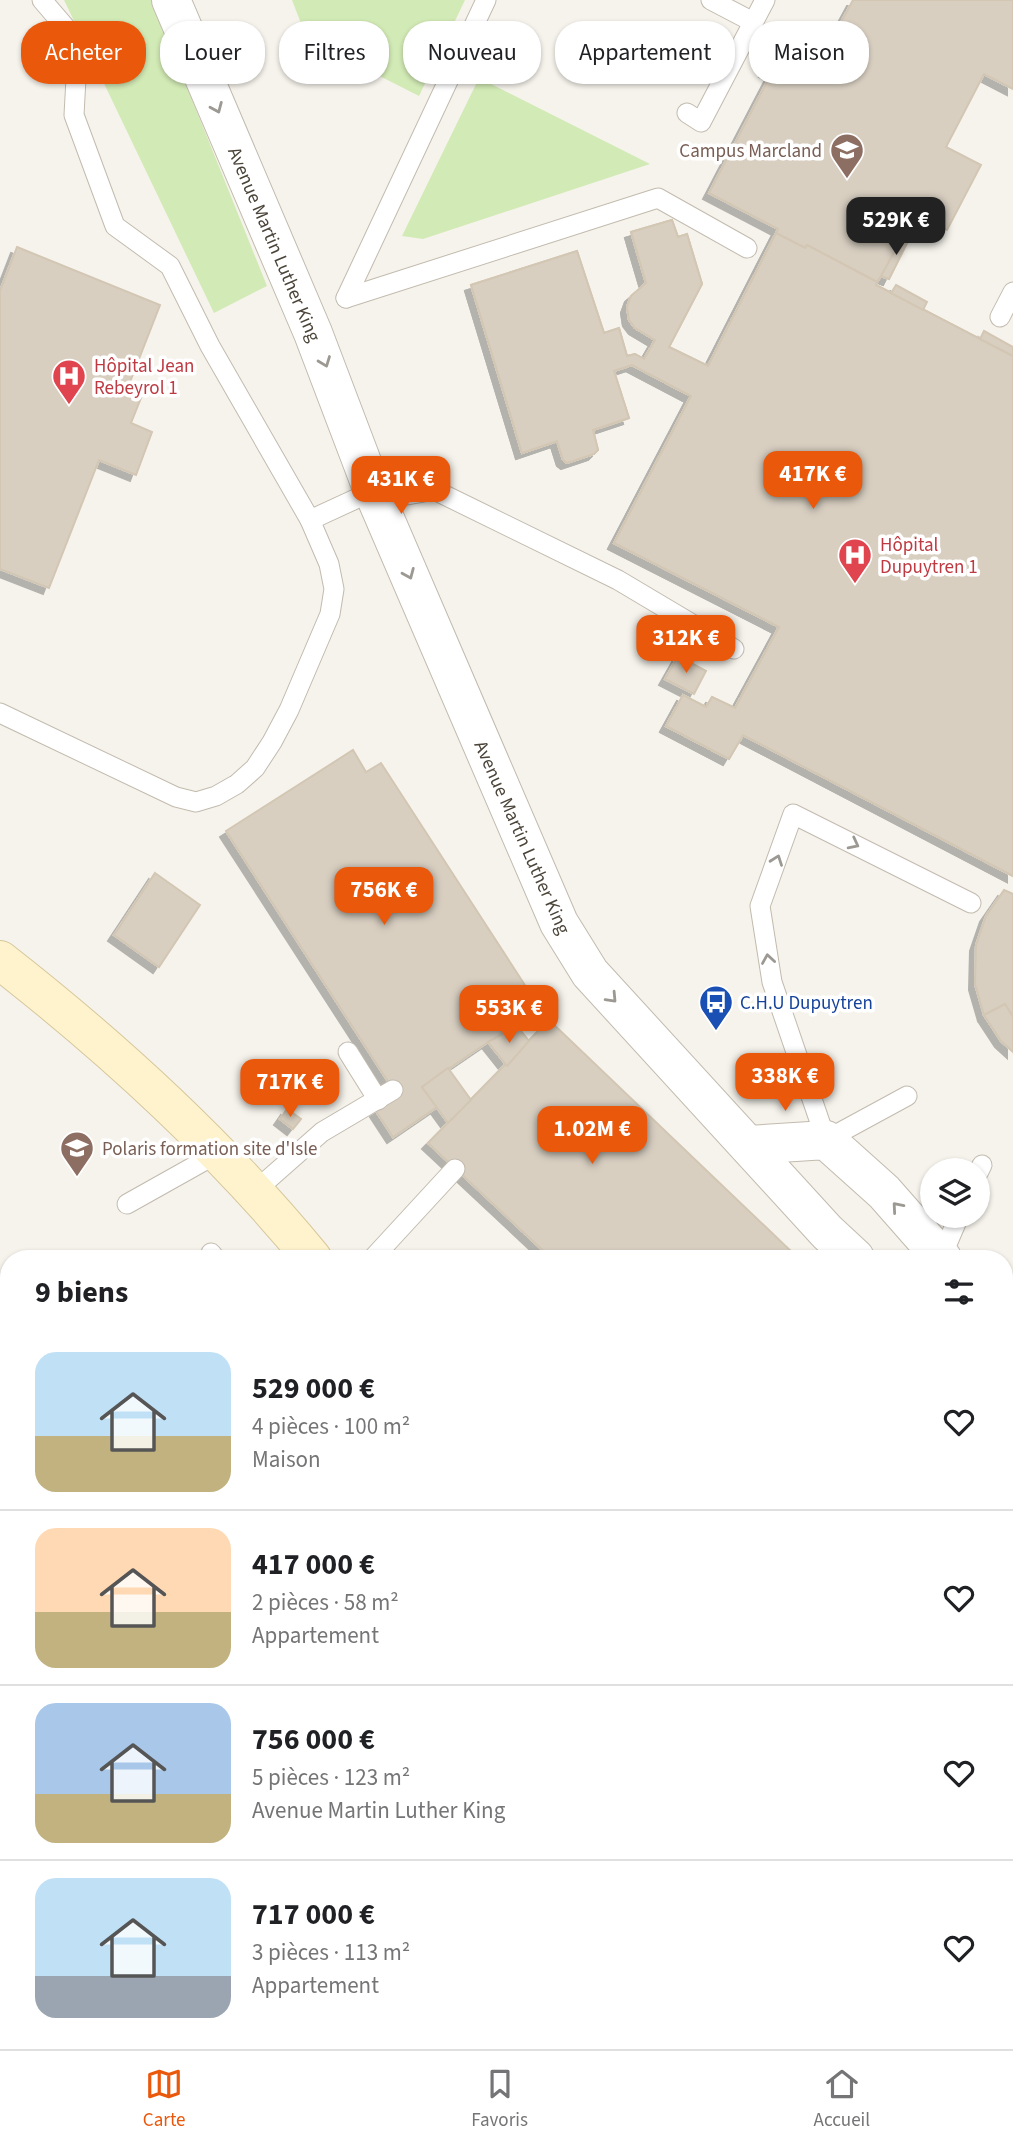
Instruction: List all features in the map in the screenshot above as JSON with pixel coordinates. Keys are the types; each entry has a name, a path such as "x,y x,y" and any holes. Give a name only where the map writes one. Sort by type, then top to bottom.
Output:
{"street":[{"name":"Avenue Martin Luther King","path":"171,0 313,333 373,491 559,923 590,973 846,1250"},
{"path":"373,491 420,483"},
{"path":"0,960 81,1025 161,1097 218,1153 305,1250"},
{"path":"748,1145 826,1140 884,1192 934,1250"}],"lane":[{"path":"0,713 176,797 196,802 216,796 237,784 255,768 272,742 289,710 330,614 334,589 329,564 310,520 210,346 170,266 115,226 74,115 78,43 42,0"},
{"path":"486,0 345,298 658,198 747,248"},
{"path":"711,0 751,21"},
{"path":"754,21 765,0"},
{"path":"687,113 701,122 749,30"},
{"path":"1000,317 1013,292"},
{"path":"420,483 618,580 734,649"},
{"path":"310,520 373,491"},
{"path":"907,1096 826,1140 772,982 760,906 793,814 971,903"},
{"path":"254,1192 321,1132 385,1095 348,1052"},
{"path":"127,1204 218,1153"},
{"path":"380,1250 455,1169"},
{"path":"944,1250 954,1228"}],"green space":[{"path":"64,0 152,0 160,21 160,84 186,84 267,286 214,313 104,84 146,84 146,21 74,21"},
{"path":"292,0 465,0 455,21 403,21 403,84 425,84 419,96 389,81 389,21 300,21"},
{"path":"476,84 491,84 650,164 423,239 402,236"}],"building":[{"path":"853,0 1013,0 1013,89 984,74 946,147 981,165 947,230 915,214 904,234 910,237 889,279 881,276 877,282 807,245 805,248 776,233 778,229 709,193 766,84 869,84 869,21 842,21"},
{"name":"Hôpital Dupuytren 1","path":"672,220 678,237 687,234 702,284 669,347 708,366 776,233 805,248 807,245 877,282 876,285 1013,356 1013,876 743,735 729,759 666,726 683,695 706,707 712,697 735,708 779,627 614,543 691,396 632,365 614,371 629,418 593,430 598,450 594,454 567,463 563,460 557,441 522,453 471,285 577,251 604,333 619,328 627,356 635,354 644,359 655,340 635,328 629,320 627,307 631,296 646,283 631,232"},
{"name":"Hôpital Dupuytren 1","path":"672,220 678,237 687,234 702,284 669,347 708,366 776,233 805,248 807,245 877,282 876,285 1013,356 1013,876 743,735 729,759 666,726 683,695 706,707 712,697 735,708 779,627 614,543 691,396 632,365 614,371 629,418 593,430 598,450 594,454 567,463 563,460 557,441 522,453 471,285 577,251 604,333 619,328 627,356 635,354 644,359 655,340 635,328 629,320 627,307 631,296 646,283 631,232"},
{"path":"904,234 910,237 889,279 881,276"},
{"name":"Hôpital Jean Rebeyrol 1","path":"17,247 160,305 130,382 145,388 131,423 152,432 136,475 99,460 49,588 0,569 0,291"},
{"path":"896,285 927,302 923,310 891,293"},
{"path":"984,331 1013,347 1013,356 980,339"},
{"path":"678,656 706,671 694,694 665,679"},
{"path":"353,750 366,772 381,763 541,1010 422,1087 437,1107 393,1137 376,1111 398,1097 226,831"},
{"path":"155,873 200,905 159,967 114,935"},
{"path":"1004,890 1013,894 1013,1017 1005,1004 984,1015 975,984 976,945 986,916"},
{"path":"1005,1004 1013,1017 1013,1052 1001,1041 984,1015"},
{"path":"549,1020 790,1250 542,1250 428,1143"},
{"path":"517,1026 529,1041 507,1066 488,1042"},
{"path":"448,1068 471,1100 448,1123 422,1087"},
{"path":"287,1109 301,1119 293,1129 280,1119"}],"place":[{"name":"Campus Marcland","path":"847,180"},
{"name":"Hôpital Jean Rebeyrol 1","path":"69,406"},
{"name":"Hôpital Dupuytren 1","path":"855,585"},
{"name":"C.H.U Dupuytren","path":"716,1032"},
{"name":"Polaris formation site d'Isle","path":"77,1178"}]}
